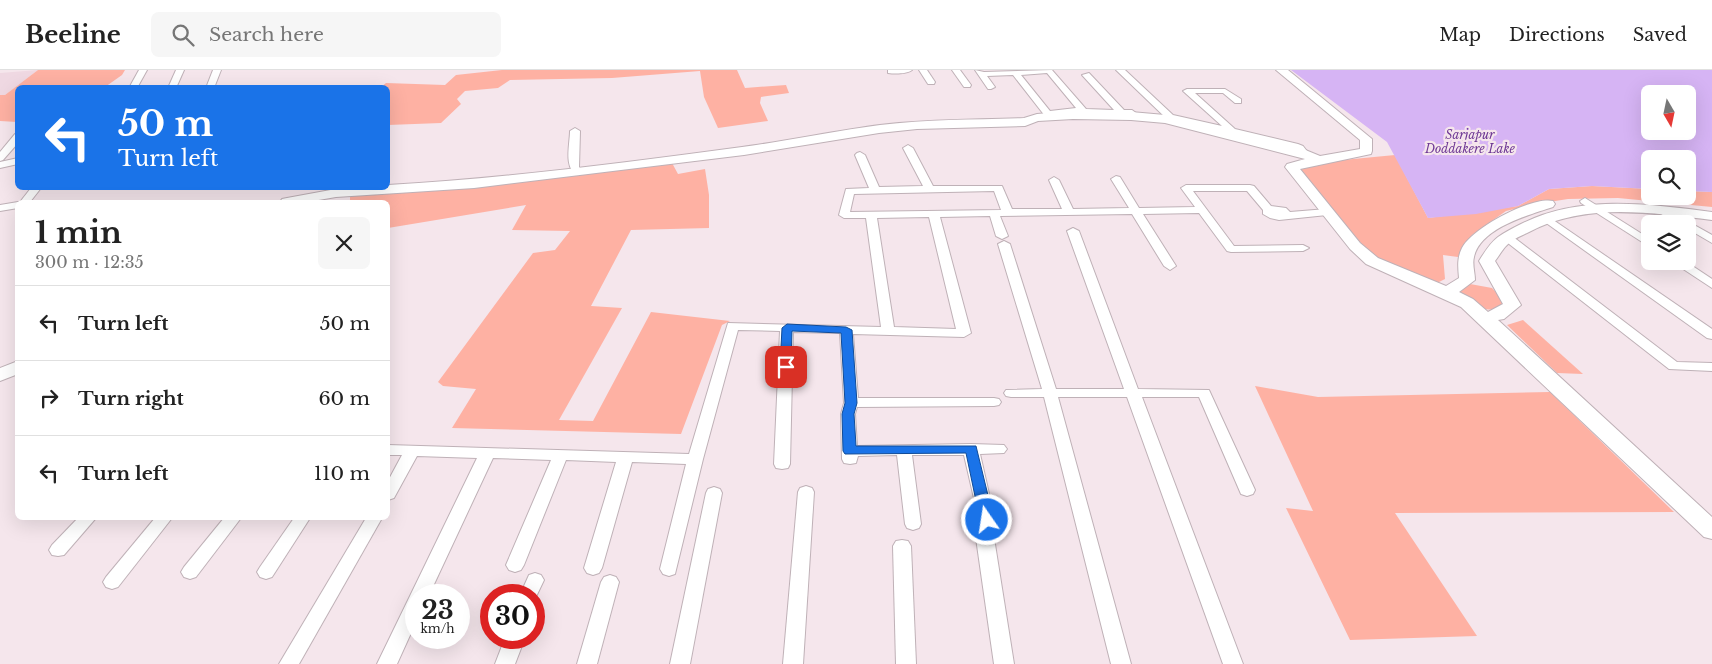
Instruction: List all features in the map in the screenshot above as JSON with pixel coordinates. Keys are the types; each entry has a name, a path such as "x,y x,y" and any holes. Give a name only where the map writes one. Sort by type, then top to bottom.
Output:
{"street":[{"path":"135,85 143,70"},
{"path":"173,85 180,70"},
{"path":"211,85 217,70"},
{"path":"890,70 908,70"},
{"path":"890,70 897,81"},
{"path":"923,70 931,82"},
{"path":"956,70 967,85"},
{"path":"981,72 1048,70 1083,111"},
{"path":"1120,70 1170,116"},
{"path":"390,189 474,184 578,172 744,151 879,129 917,125 1025,122 1037,118 1073,116 1131,116 1165,119 1310,157 1342,156 1366,151 1366,139 1281,70"},
{"path":"1014,71 1048,114 1083,111 1170,116 1300,148 1310,157"},
{"path":"981,72 991,87"},
{"path":"1086,75 1122,112"},
{"path":"1231,130 1187,91 1225,91 1238,101"},
{"path":"575,131 574,166 578,172"},
{"path":"1,164 15,141"},
{"path":"908,148 929,189"},
{"path":"860,155 875,190"},
{"path":"1310,157 1292,167 1324,209 1356,246 1372,261 1467,303 1712,531"},
{"path":"1,164 15,162"},
{"path":"1116,179 1138,211 1170,266"},
{"path":"1054,180 1069,212"},
{"path":"1008,213 998,188 850,191 844,215 871,215 994,213 1008,213 1201,210"},
{"path":"1303,248 1234,253 1186,188 1250,188 1268,210 1267,212 1274,216 1284,213 1324,209"},
{"path":"27,200 34,190"},
{"path":"298,200 336,193 382,190"},
{"path":"1485,318 1498,315 1512,305 1487,261 1501,242 1531,223 1591,205 1654,202 1712,209"},
{"path":"1447,293 1467,280 1466,256 1475,239 1515,214 1554,203 1662,210 1712,216"},
{"path":"1591,205 1641,238"},
{"path":"0,208 15,206"},
{"path":"1662,210 1671,215"},
{"path":"994,213 1050,393 1121,664"},
{"path":"669,569 695,459 733,326 964,333 934,214"},
{"path":"871,215 888,331"},
{"path":"1546,218 1712,335"},
{"path":"1696,230 1712,240"},
{"path":"1073,231 1233,664"},
{"path":"1508,238 1674,366 1712,367"},
{"path":"1691,270 1712,284"},
{"path":"782,464 787,328"},
{"path":"846,330 851,403 848,414 850,455 904,450 999,449"},
{"path":"0,375 15,368"},
{"path":"1011,393 1204,393 1247,490"},
{"path":"851,403 994,402"},
{"path":"971,449 986,529 1004,664"},
{"path":"390,450 695,459"},
{"path":"904,450 914,524"},
{"path":"390,490 412,451"},
{"path":"425,584 487,454"},
{"path":"515,565 560,456"},
{"path":"593,568 625,458"},
{"path":"793,664 806,492"},
{"path":"680,664 714,493"},
{"path":"58,550 86,520"},
{"path":"112,582 162,520"},
{"path":"190,572 231,520"},
{"path":"266,572 301,520"},
{"path":"289,664 373,520"},
{"path":"902,546 906,664"},
{"path":"587,664 610,582"},
{"path":"387,664 405,626"},
{"path":"506,664 511,649"}],"shaded area":[{"path":"38,70 18,85 15,85 15,87 5,95 0,95 0,73"},
{"path":"38,70 125,70 122,75 108,85 18,85"},
{"path":"502,70 737,70 745,88 786,85 789,93 761,97 760,103 768,121 718,128 704,97 700,71 612,78 510,80 498,88 465,91 457,99 461,104 441,123 390,125 390,85 384,85 386,83 445,85 456,75"},
{"path":"15,87 15,122 0,121 0,95 5,95"},
{"path":"1395,155 1428,218 1518,206 1549,189 1592,186 1641,189 1641,200 1618,198 1568,199 1506,211 1472,235 1458,257 1443,255 1445,279 1437,283 1386,263 1370,254 1300,170 1322,162"},
{"path":"672,163 678,174 705,169 709,195 709,228 631,230 591,306 622,308 559,420 593,421 651,312 730,321 722,325 681,434 452,428 476,389 443,386 438,382 533,253 555,250 570,231 512,230 526,205 390,228 390,200 350,200 350,193"},
{"path":"1696,191 1712,192 1712,207 1691,205 1696,205"},
{"path":"1470,284 1492,288 1506,302 1492,309 1481,308 1458,290"},
{"path":"1523,320 1583,374 1557,373 1507,325"},
{"path":"1255,386 1318,397 1550,392 1674,512 1395,513 1477,636 1350,640 1286,508 1313,511"}],"water":[{"name":"Sarjapur Doddakere Lake","path":"1291,70 1712,70 1712,192 1696,191 1696,150 1641,150 1641,189 1592,186 1549,189 1518,206 1476,214 1428,218 1387,142"}],"route":[{"path":"786,367 787,328 846,330 851,403 848,414 850,451 971,449 987,520"}]}
